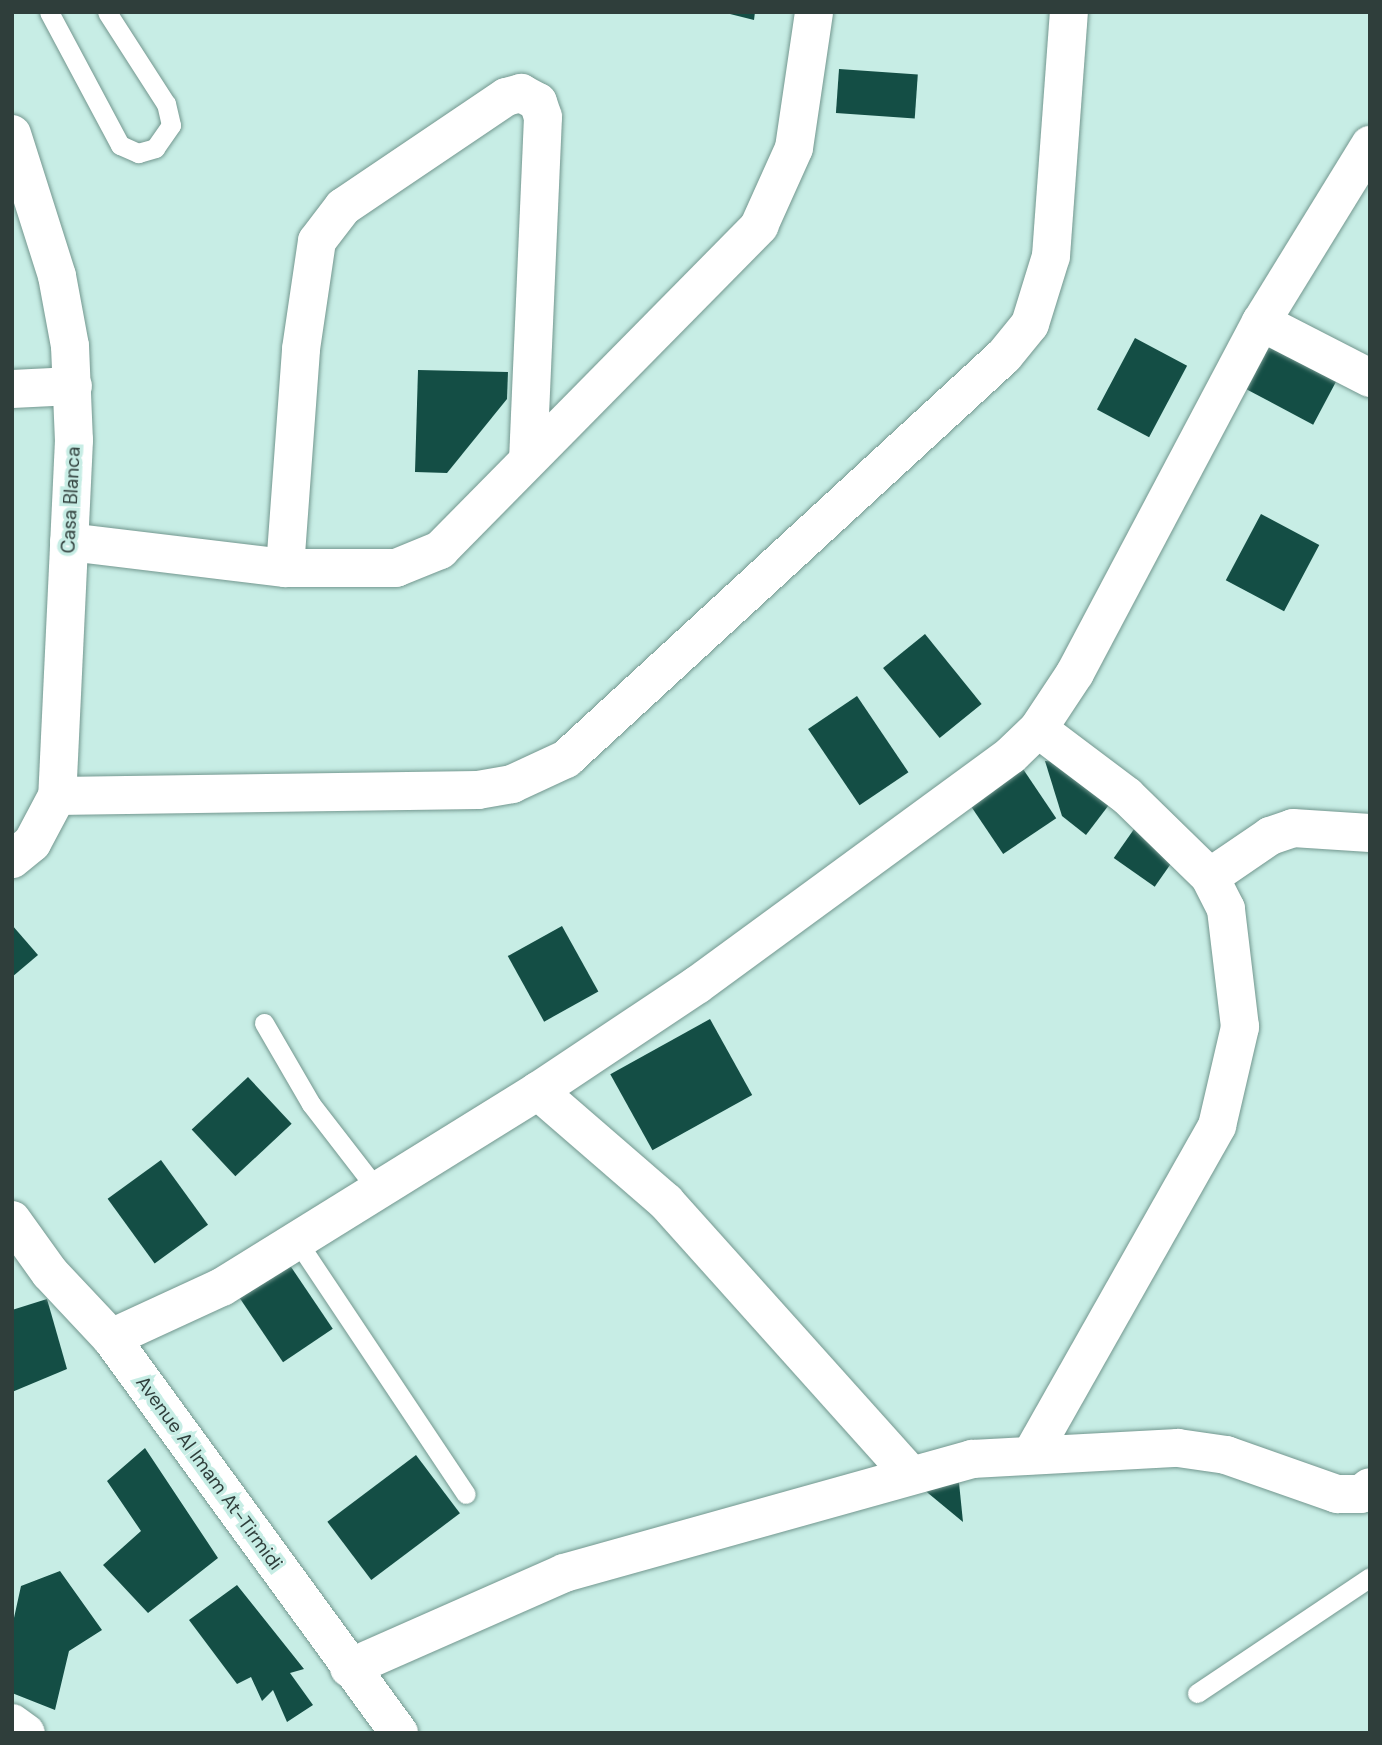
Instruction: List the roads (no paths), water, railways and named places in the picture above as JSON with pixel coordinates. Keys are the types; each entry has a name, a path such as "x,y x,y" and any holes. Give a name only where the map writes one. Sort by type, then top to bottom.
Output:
{"street":[{"path":"69,542 285,568 396,568 418,561 466,529 528,455 759,226 794,148 814,12"},
{"path":"57,796 455,792 512,784 566,759 1004,356 1030,324 1051,256 1069,12"},
{"path":"285,568 301,349 317,241 343,207 506,97 521,93 538,102 543,117 528,455"},
{"name":"Casa Blanca","path":"12,134 57,276 74,386 57,796 32,843 12,859"},
{"path":"111,1338 222,1287 538,1091 905,836 1038,729 1120,596 1261,322 1370,145"},
{"path":"1261,322 1370,379"},
{"path":"12,389 74,386"},
{"path":"1031,1455 1201,1159 1228,1099 1240,990 1226,909 1210,877 1127,796 1038,729"},
{"path":"1210,877 1270,835 1293,828 1370,833"},
{"path":"538,1091 704,1241 909,1474"},
{"name":"Avenue Al Imam At-Tirmidi","path":"12,1220 50,1273 111,1338 349,1668 399,1733"},
{"path":"349,1668 564,1573 909,1474 972,1459 1178,1448 1226,1455 1337,1494 1370,1488"},
{"path":"12,1723 26,1733"}],"lane":[{"path":"49,12 120,145 138,153 155,148 171,125 166,104 107,12"},
{"path":"264,1023 311,1104 379,1192"},
{"path":"297,1241 466,1494"},
{"path":"1197,1693 1370,1577"}]}
